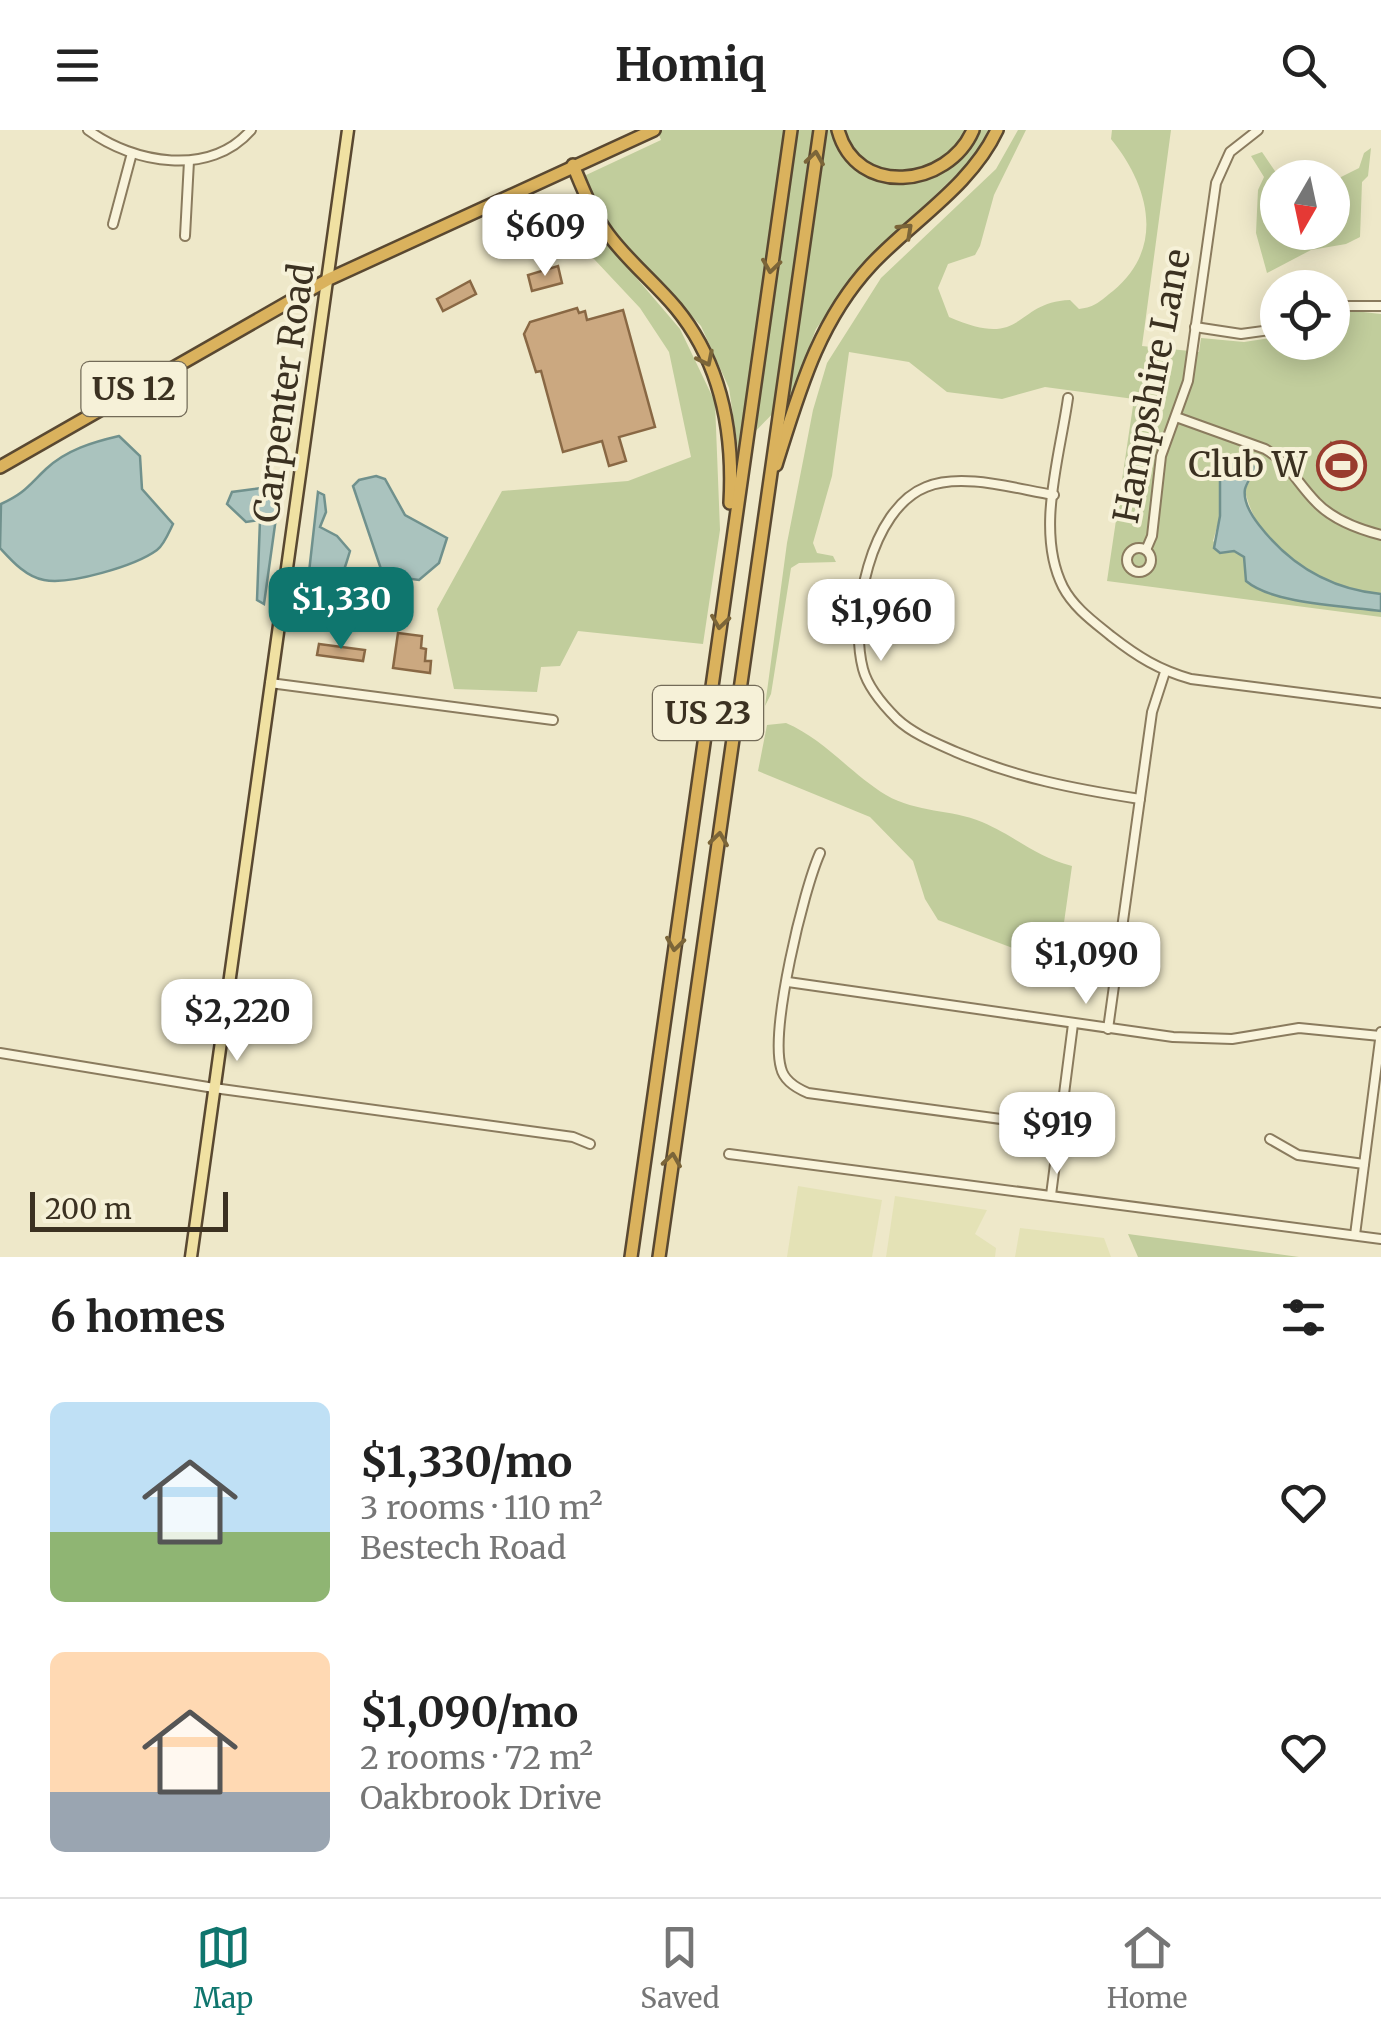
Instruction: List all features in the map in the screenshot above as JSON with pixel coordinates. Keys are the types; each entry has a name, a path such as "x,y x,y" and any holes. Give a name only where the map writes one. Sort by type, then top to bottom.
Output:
{"highway":[{"name":"US 23","path":"631,1257 791,130"},
{"name":"US 23","path":"659,1257 820,130"},
{"path":"838,130 860,163 889,176 906,178 947,165 973,130"},
{"path":"766,497 799,386 837,309 868,268 969,172 996,130"},
{"name":"US 12","path":"0,467 329,279 651,131"},
{"path":"574,165 591,208 607,234 676,309 715,378 724,402 732,452 727,574"}],"main road":[{"name":"Carpenter Road","path":"191,1257 348,130"}],"street":[{"path":"88,130 132,153 188,161 226,152 252,130"},
{"name":"Hampshire Lane","path":"1146,550 1152,536 1162,456 1188,381 1216,183 1244,133 1258,130"},
{"path":"113,224 132,153"},
{"path":"185,236 188,161"},
{"path":"1350,306 1381,306"},
{"path":"1195,328 1240,334 1260,331"},
{"path":"1068,398 1054,495 1052,555 1063,587 1094,623 1146,664 1165,672 1191,679 1381,703"},
{"path":"1176,417 1278,456 1318,504 1340,520 1381,535"},
{"path":"1054,495 955,482 929,485 909,495 892,511 880,532 870,565 858,641 863,672 875,695 899,722 930,741 1010,774 1066,788 1140,798"},
{"path":"1108,1029 1152,712 1165,672"},
{"path":"270,683 554,720"},
{"path":"820,853 802,904 788,982 780,1064 790,1083 799,1090 1060,1127"},
{"path":"788,982 1206,1040 1299,1028 1381,1034 1355,1235"},
{"path":"1050,1195 1073,1024"},
{"path":"0,1053 214,1088 573,1137 590,1144"},
{"path":"1270,1138 1298,1155 1364,1164"},
{"path":"729,1154 1381,1239"}],"shaded area":[{"path":"798,1186 882,1200 872,1257 787,1257"},
{"path":"895,1196 987,1210 975,1234 996,1248 995,1257 886,1257"},
{"path":"1020,1228 1104,1238 1111,1257 1015,1257"}],"green space":[{"path":"657,130 988,130 976,155 858,271 816,329 791,395 738,449 729,388 701,326 611,229 584,176 661,140"},
{"path":"1018,130 1026,130 994,195 975,255 948,264 938,288 949,317 974,326 1006,327 1052,303 1070,300 1079,309 1094,305 1129,274 1146,237 1146,217 1135,177 1111,139 1112,130 1171,130 1142,346 1199,352 1201,338 1260,340 1260,360 1350,360 1350,312 1381,314 1381,594 1315,575 1278,549 1263,532 1245,490 1255,471 1219,494 1220,516 1213,541 1228,553 1234,551 1245,557 1246,581 1258,589 1310,603 1381,611 1381,617 1107,581 1134,399 1045,387 1002,399 947,392 909,362 849,352 832,476 813,543 817,553 833,556 836,562 799,563 791,568 771,694 765,706 787,543 813,410 827,363 881,278 996,169"},
{"path":"1371,148 1368,176 1362,182 1360,237 1350,242 1350,172 1359,168 1364,153"},
{"path":"1262,152 1267,160 1260,160 1260,171 1251,156"},
{"path":"1260,186 1260,248 1256,233"},
{"path":"549,198 576,207 680,329 715,402 720,530 703,644 578,631 560,666 541,667 537,692 454,689 437,609 502,491 628,481 691,457 669,352 640,308 579,243 508,213"},
{"path":"1261,250 1311,250 1273,270 1266,270"},
{"path":"786,723 813,738 898,801 982,822 1072,866 1058,965 938,920 925,899 913,861 870,817 758,771 767,725"},
{"path":"1128,1234 1299,1257 1138,1257"}],"water":[{"path":"119,436 140,456 142,489 173,524 162,545 134,562 85,577 55,581 25,572 0,548 1,504 21,493 62,457"},
{"path":"1225,458 1255,467 1245,489 1247,503 1259,525 1284,552 1328,581 1381,594 1381,611 1273,595 1246,581 1244,557 1234,551 1220,553 1214,548 1220,516 1220,463"},
{"path":"376,476 385,479 405,515 447,538 439,563 419,580 383,575 353,486 359,480"},
{"path":"276,486 280,489 264,604 257,600 260,520 246,522 227,504 232,492"},
{"path":"318,492 324,495 326,512 320,527 337,536 350,551 338,580 307,590"}],"building":[{"path":"558,266 562,283 532,291 528,275"},
{"path":"470,281 476,294 443,311 437,299"},
{"path":"577,308 579,313 585,311 587,320 623,310 655,427 619,437 626,461 609,466 602,441 563,452 541,371 536,372 524,334 530,322"},
{"name":"Club W","path":"1331,443 1359,480 1352,486 1325,453"},
{"path":"398,633 422,636 425,661 431,661 430,673 393,668"},
{"path":"319,644 365,650 363,661 317,655"}],"place":[{"name":"Club W","path":"1342,465"}]}
